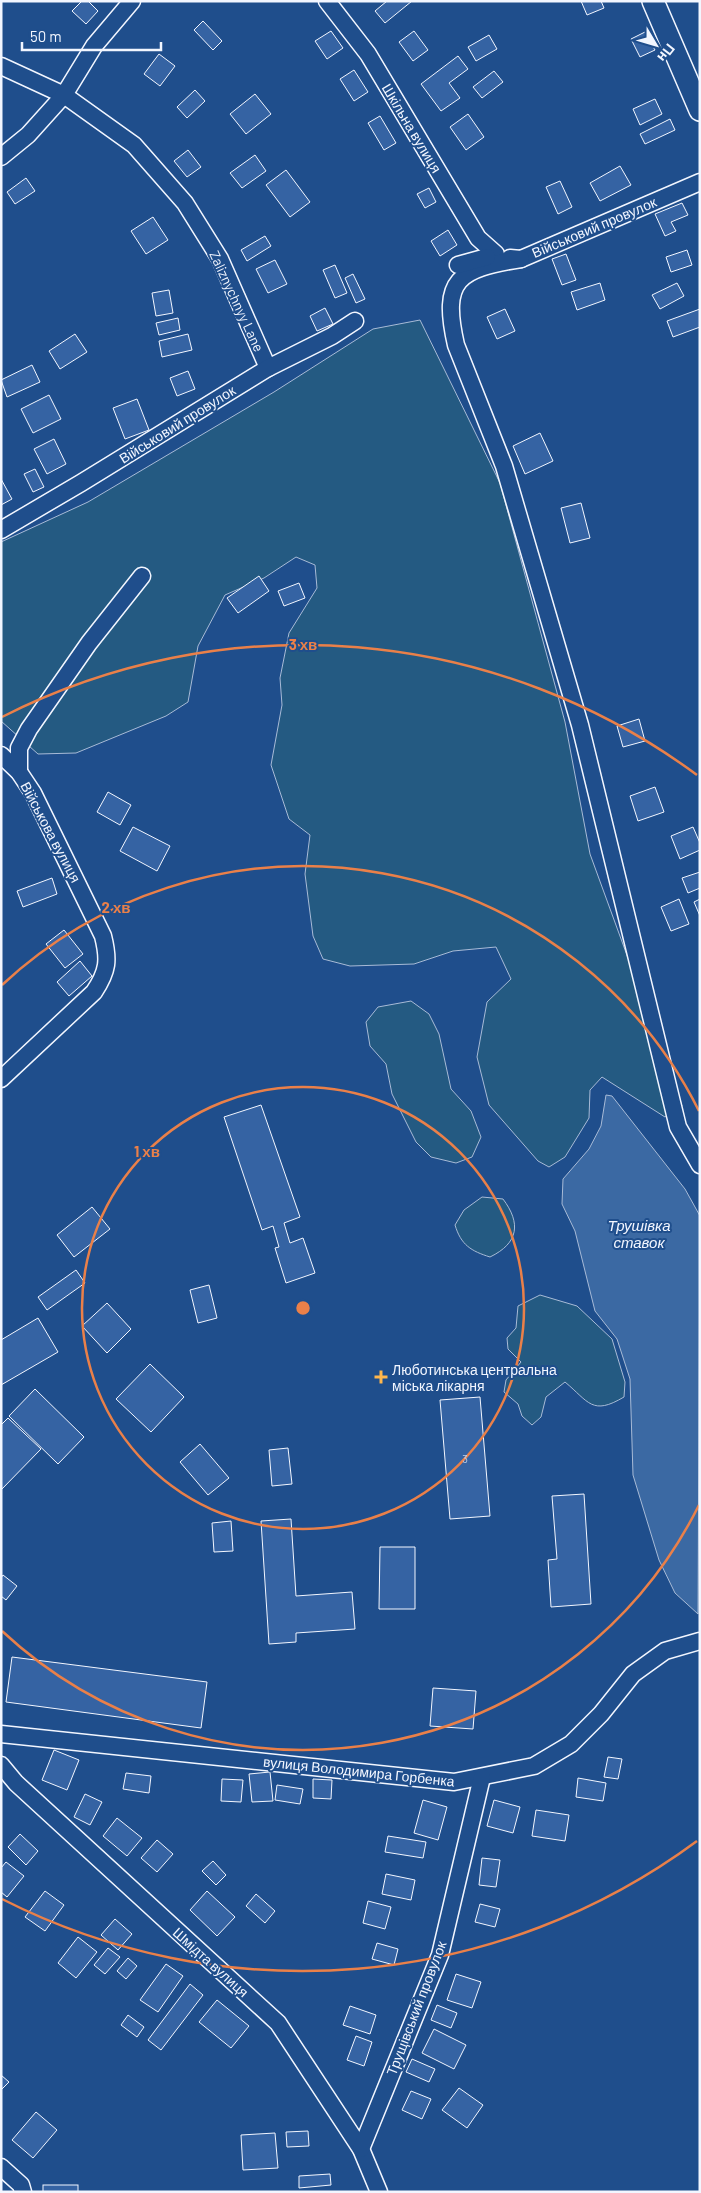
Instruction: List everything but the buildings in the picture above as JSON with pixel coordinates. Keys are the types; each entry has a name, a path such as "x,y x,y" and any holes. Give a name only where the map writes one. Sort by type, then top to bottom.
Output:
{"street":[{"path":"1,157 28,136 64,95 94,46 132,1"},
{"name":"Шкільна вулиця","path":"327,1 368,54 478,238 496,254"},
{"path":"653,1 700,110"},
{"name":"Zaliznychnyy Lane","path":"1,66 64,95 134,145 185,203 220,259 268,368"},
{"name":"Військовий провулок","path":"458,265 496,254 504,258 521,259 700,182"},
{"path":"521,259 481,267 466,275 455,285 451,295 452,325 456,345 504,466 580,725 678,1127 700,1165"},
{"name":"Військовий провулок","path":"1,530 81,484 268,368 332,336 355,321"},
{"path":"19,772 19,748 29,729 89,643 142,576"},
{"name":"Військова вулиця","path":"1,755 19,772 33,793 103,936 107,950 107,968 103,979 94,992 1,1079"},
{"path":"1,1059 17,1066"},
{"name":"вулиця Володимира Горбенка","path":"1,1734 454,1782 534,1766 571,1744 601,1714 632,1674 665,1651 700,1641"},
{"name":"Шмідта вулиця","path":"1,1765 16,1783 278,2022 361,2149 379,2192"},
{"name":"Трущівський провулок","path":"361,2149 440,1955 482,1777"},
{"path":"1,2167 21,2184 23,2192"}],"shaded area":[{"path":"420,320 500,483 565,722 590,854 682,1106 665,1117 602,1077 590,1090 589,1118 565,1157 549,1167 538,1161 489,1105 477,1057 487,1002 511,979 496,947 453,951 414,964 350,966 323,959 313,936 305,874 310,835 289,819 271,765 282,705 280,678 289,633 317,588 315,565 296,557 264,578 225,595 198,646 188,702 166,716 76,753 38,754 1,721 1,542 88,502 274,392 373,329"},
{"path":"411,1001 429,1014 439,1034 451,1089 471,1111 481,1137 472,1157 456,1163 431,1157 416,1142 392,1094 386,1064 370,1046 366,1022 378,1007"},
{"path":"482,1197 503,1199 513,1216 514,1232 512,1239 500,1251 490,1257 472,1250 460,1238 455,1225 464,1210"},
{"path":"540,1295 577,1306 612,1339 625,1382 624,1397 613,1403 598,1406 586,1401 565,1382 546,1397 541,1417 532,1425 522,1416 518,1404 504,1392 506,1380 521,1362 508,1349 507,1338 516,1328 518,1306"}],"water":[{"name":"Трушівка ставок","path":"606,1095 612,1096 685,1189 700,1216 698,1614 675,1593 659,1560 633,1475 630,1379 617,1339 595,1311 575,1231 562,1204 563,1179 589,1149 601,1126"}],"place":[{"name":"Люботинська центральна міська лікарня","path":"381,1377"}]}
